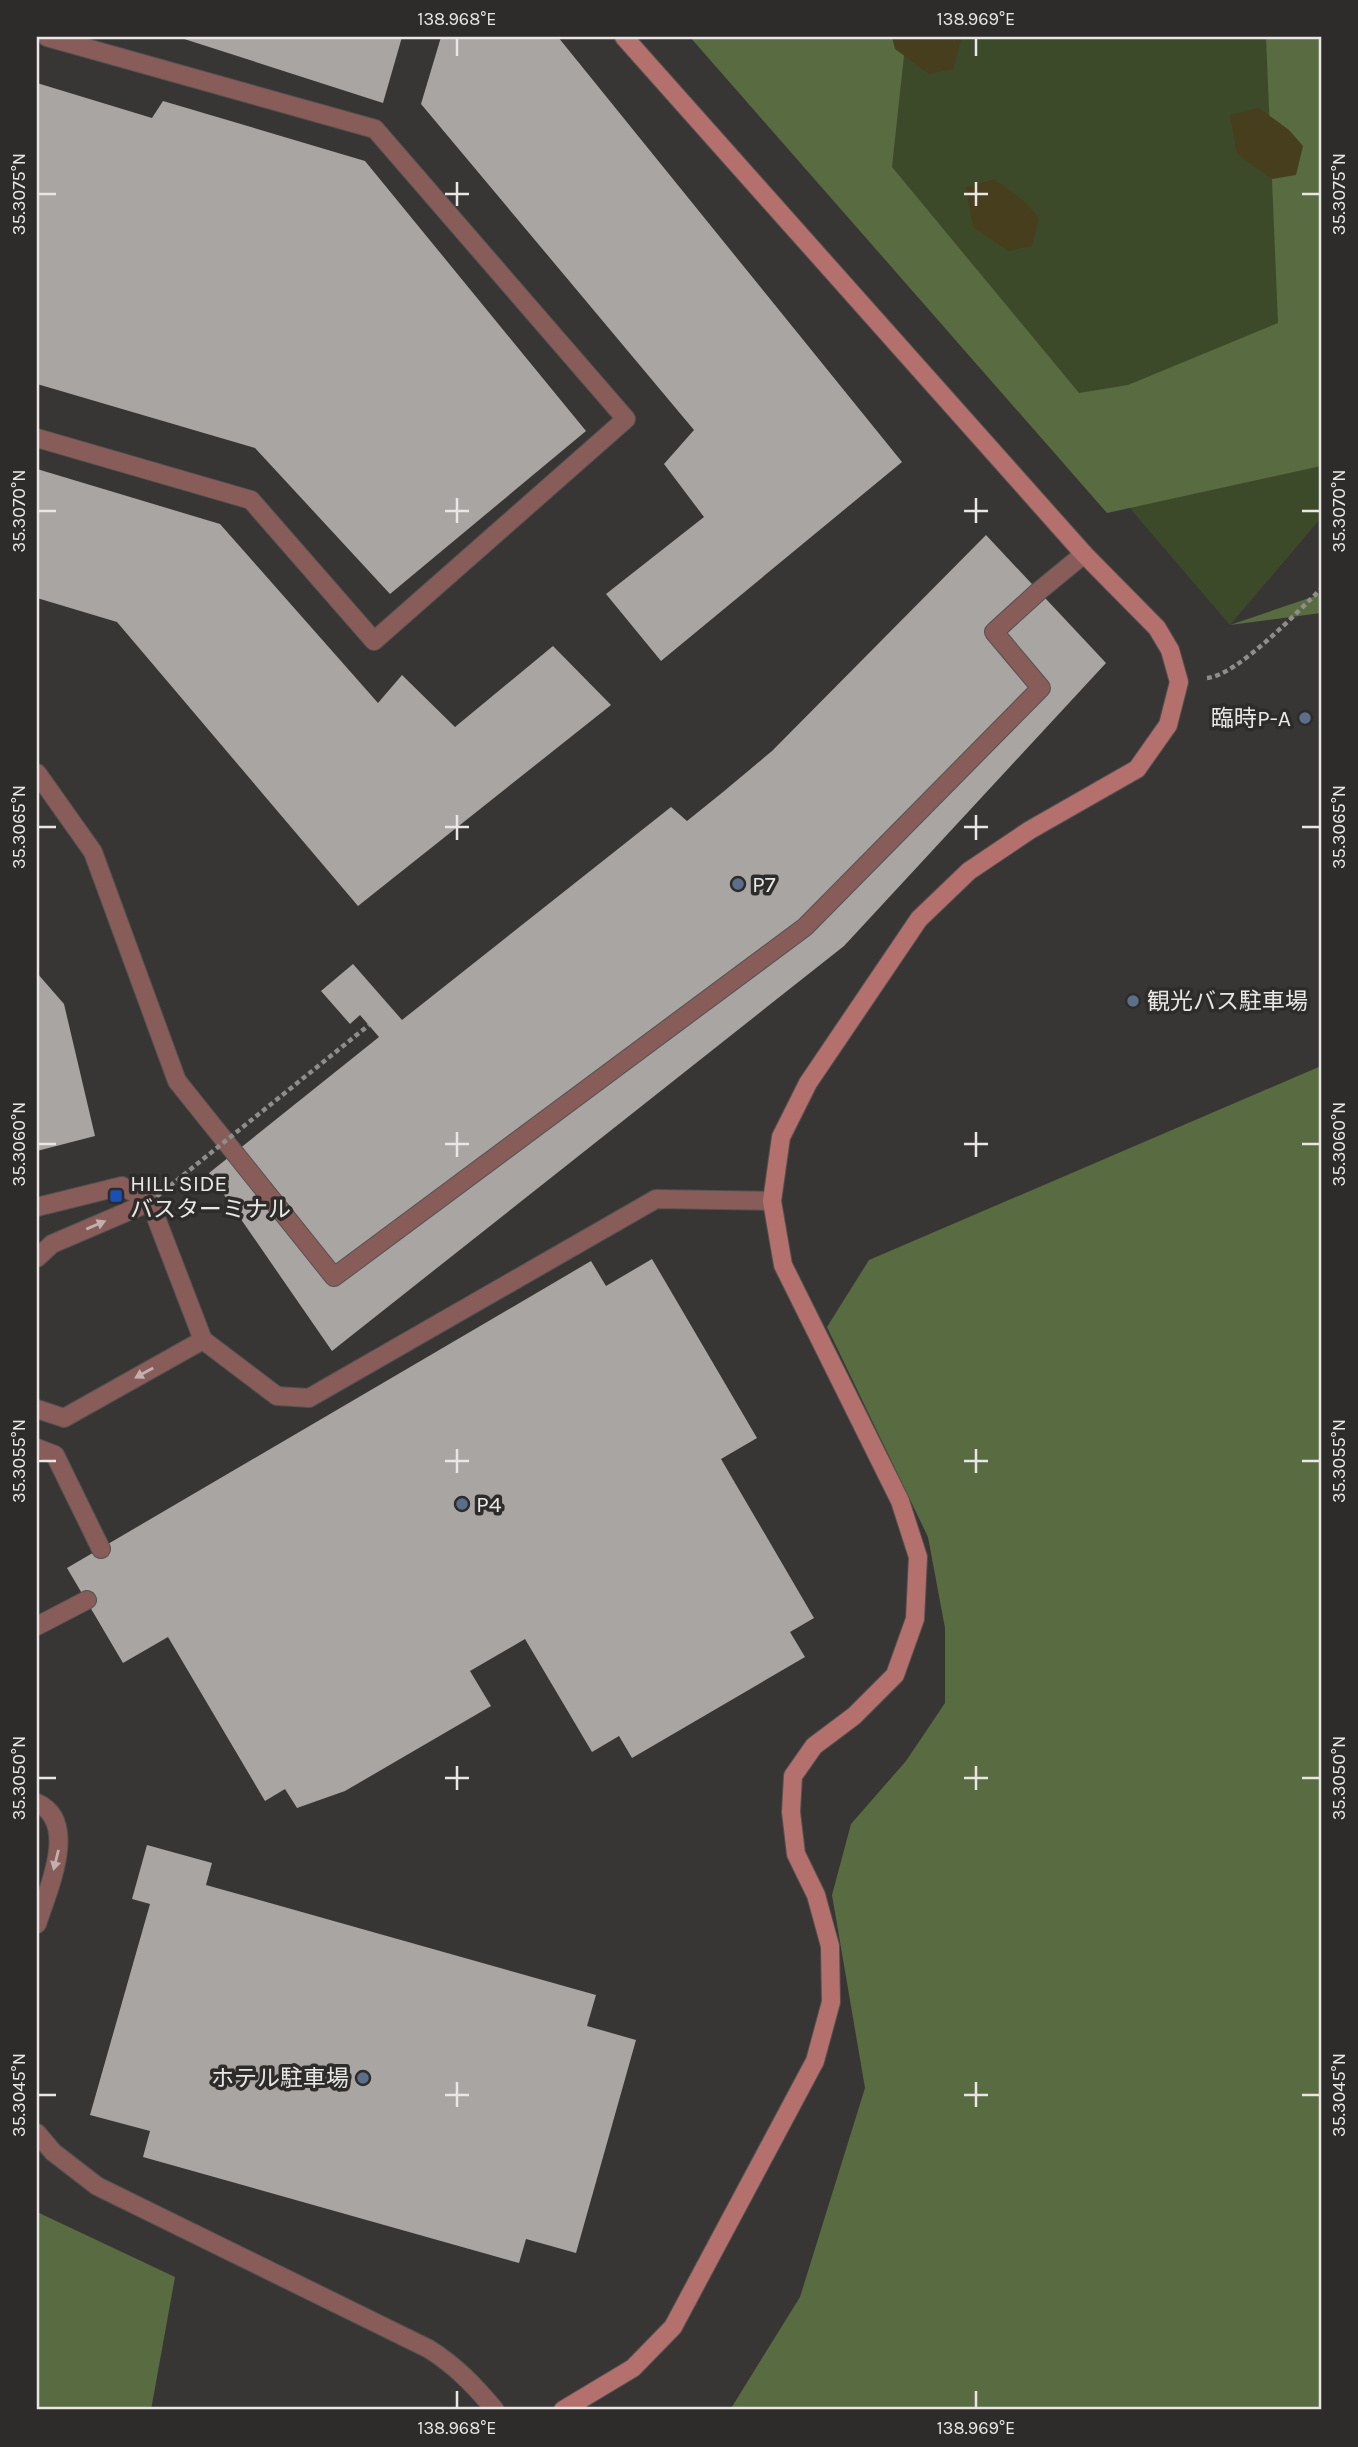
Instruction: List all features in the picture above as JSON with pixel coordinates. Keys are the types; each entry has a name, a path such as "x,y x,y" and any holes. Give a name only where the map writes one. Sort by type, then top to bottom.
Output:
{"street":[{"path":"37,438 251,500 374,641 626,419 375,129 47,37"},
{"path":"563,2410 633,2368 673,2327 815,2060 831,2002 830,1947 816,1895 796,1854 791,1812 793,1776 814,1746 854,1716 895,1675 915,1619 918,1557 900,1501 783,1265 772,1201 781,1137 808,1083 919,919 969,871 1030,830 1137,769 1168,725 1179,682 1170,650 1157,628 1084,554 624,37"},
{"path":"37,773 93,852 177,1081 334,1277 805,927 1041,688 994,632 1084,554"},
{"path":"37,1207 122,1186 150,1202 203,1340 276,1396 309,1398 656,1199 772,1201"},
{"path":"37,1258 52,1244 150,1202"},
{"path":"37,1409 64,1418 203,1340"},
{"path":"37,1448 55,1455 101,1549"},
{"path":"37,1626 87,1601"},
{"path":"37,1803 54,1818 59,1836 58,1855 37,1924"},
{"path":"37,2133 53,2152 97,2186 441,2356 472,2382 495,2410"}],"path":[{"path":"1179,682 1217,677 1250,655 1321,589"},
{"path":"150,1202 369,1025"}],"green space":[{"path":"690,37 906,37 892,167 1079,393 1128,385 1278,323 1266,37 1321,37 1321,466 1107,513"},
{"path":"726,37 1321,37 1321,518 1230,625"},
{"path":"1321,594 1321,613 1230,625"},
{"path":"1321,1066 1321,2410 730,2410 800,2297 865,2088 832,1895 851,1824 906,1761 945,1703 945,1628 928,1537 827,1327 869,1260"},
{"path":"37,2212 175,2277 151,2410 37,2410"}],"sand":[{"path":"892,37 957,37 961,40 953,69 929,74 895,49"},
{"path":"1259,108 1289,130 1303,146 1296,175 1272,179 1237,154 1230,115"},
{"path":"994,179 1025,202 1039,218 1032,246 1008,251 973,227 966,187"}],"building":[{"path":"178,37 402,37 383,103"},
{"path":"441,37 558,37 902,462 661,661 606,594 704,517 664,464 694,430 421,104"},
{"path":"37,83 152,118 163,101 365,161 586,431 390,594 255,448 37,384"},
{"path":"37,469 220,524 378,703 402,675 455,727 553,646 611,705 358,906 117,622 37,598"},
{"name":"P7","path":"986,535 1106,663 844,946 332,1351 209,1173 379,1037 360,1015 350,1024 321,991 353,964 402,1020 671,807 687,821 723,792 772,751"},
{"path":"37,973 64,1004 95,1136 37,1151"},
{"name":"P4","path":"652,1259 757,1438 721,1459 814,1618 790,1632 805,1657 632,1758 619,1736 592,1752 525,1639 470,1671 491,1706 345,1791 297,1808 285,1789 265,1801 168,1637 123,1663 67,1568 591,1261 606,1286"},
{"name":"ホテル駐車場","path":"147,1845 212,1863 206,1885 596,1995 587,2026 636,2040 576,2253 526,2239 519,2263 143,2157 150,2131 90,2115 150,1904 132,1899"}],"place":[{"name":"臨時P-A","path":"1305,718"},
{"name":"P7","path":"738,884"},
{"name":"観光バス駐車場","path":"1133,1001"},
{"name":"HILL SIDE バスターミナル","path":"116,1196"},
{"name":"P4","path":"462,1504"},
{"name":"ホテル駐車場","path":"363,2078"}]}
